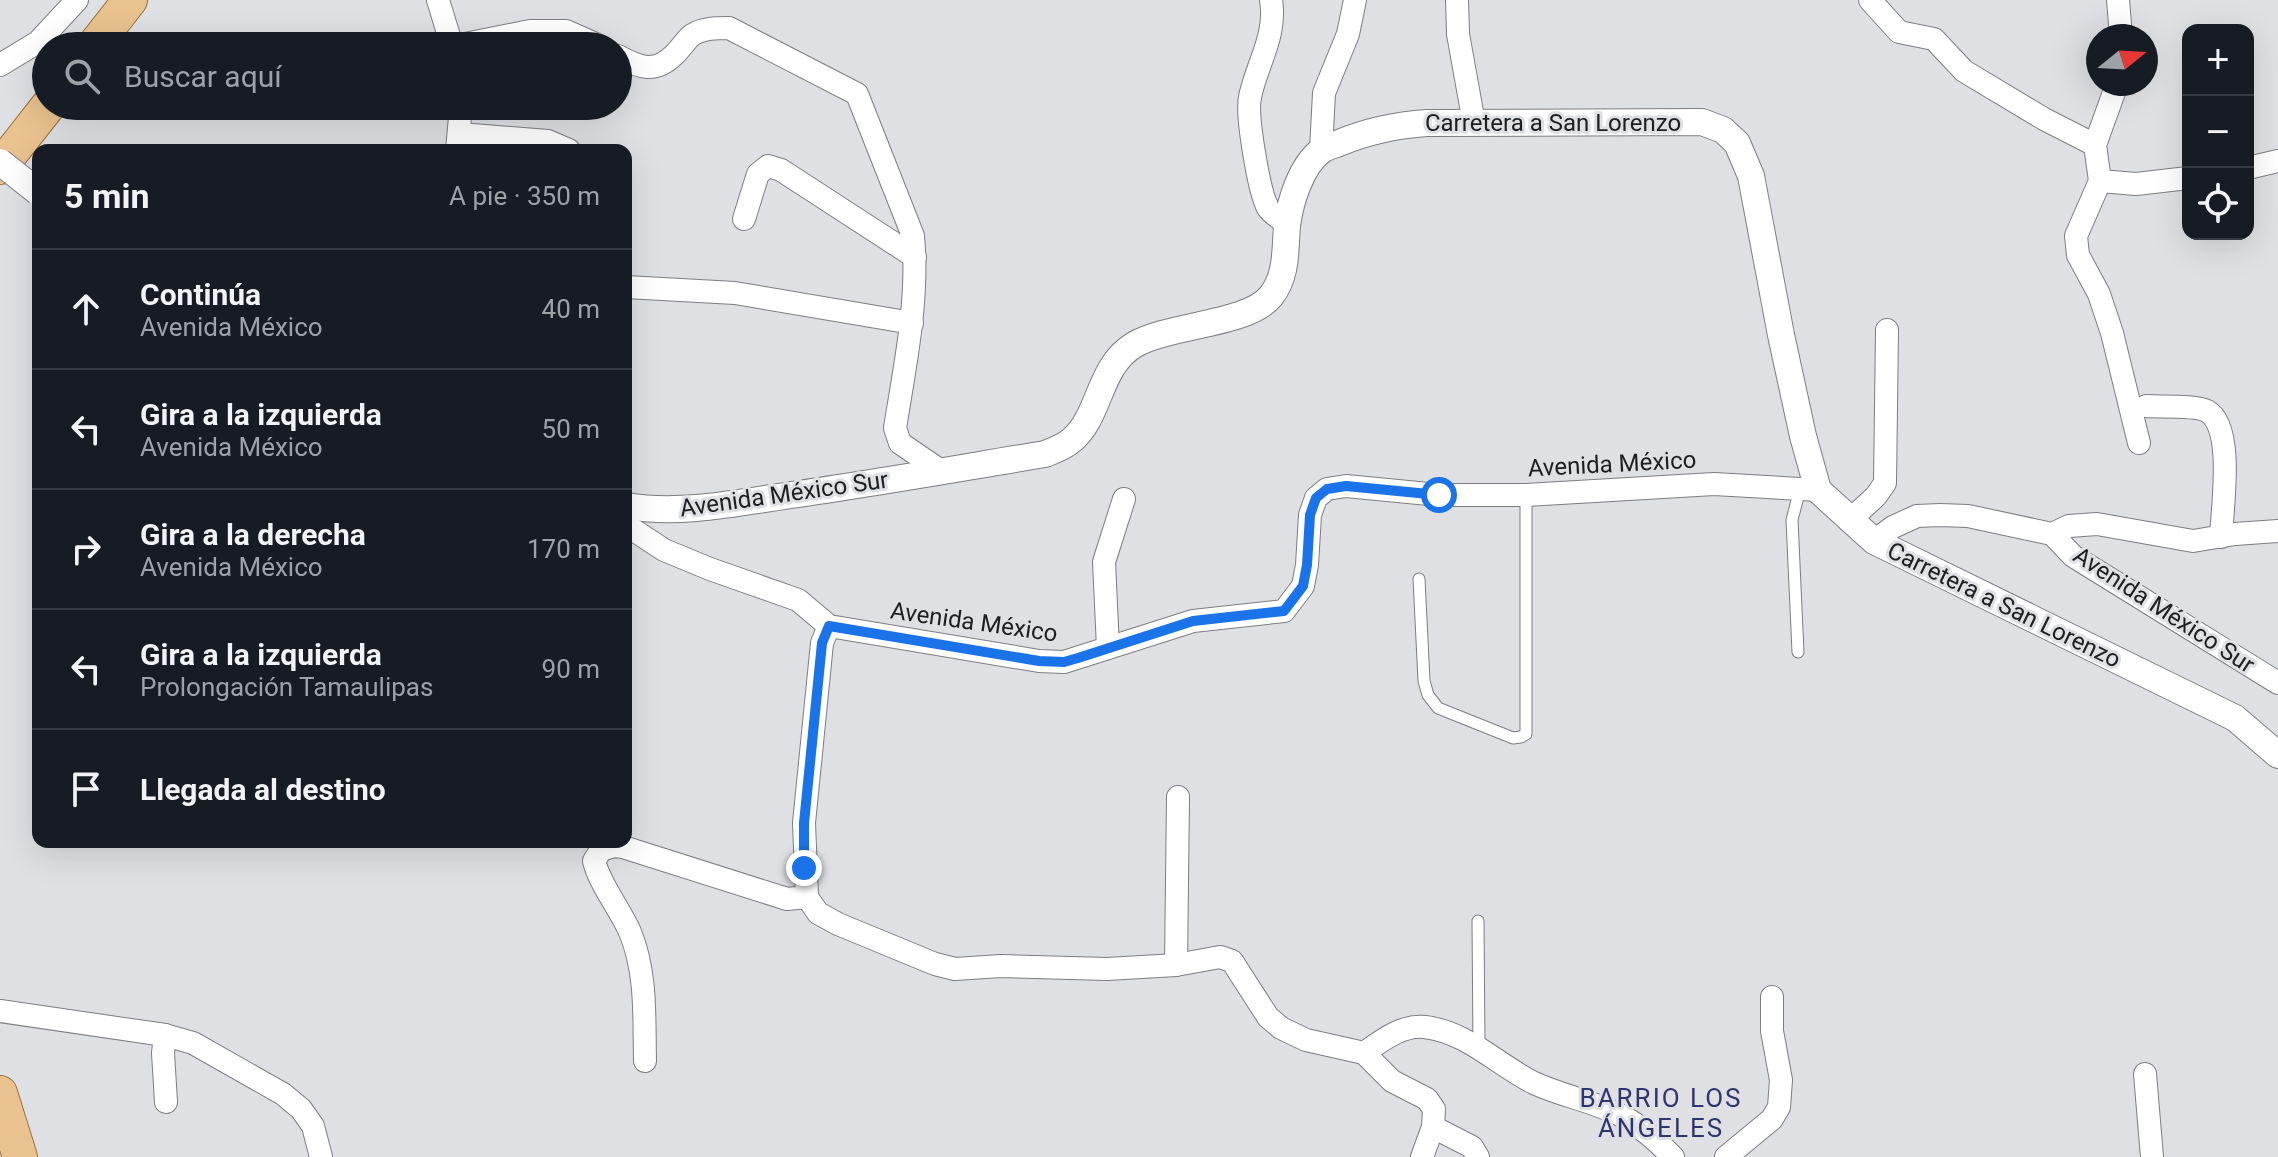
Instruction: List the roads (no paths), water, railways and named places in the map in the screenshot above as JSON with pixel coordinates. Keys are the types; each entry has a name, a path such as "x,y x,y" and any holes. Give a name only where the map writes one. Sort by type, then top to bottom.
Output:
{"main road":[{"path":"105,32 130,0"},
{"path":"0,165 37,120"},
{"path":"0,1093 20,1157"}],"street":[{"path":"47,32 77,0"},
{"path":"438,0 448,32"},
{"path":"1271,0 1271,33 1254,83 1249,112 1263,193 1269,210 1287,224"},
{"path":"632,63 640,67 659,66 693,35 711,28 729,28 857,94 913,236 912,323 895,428 900,443 941,471 1045,454 1063,447 1083,427 1111,368 1133,345 1157,333 1238,315 1260,307 1270,298 1282,280 1292,199 1300,177 1321,150 1324,93 1348,34 1355,0"},
{"path":"1457,0 1458,34 1474,123"},
{"path":"1870,0 1899,32 1934,39 1964,71 2044,119 2095,145"},
{"path":"2118,0 2120,24"},
{"path":"525,32 568,32"},
{"path":"0,65 32,46"},
{"path":"2113,96 2095,145 2100,181 2076,236 2083,269 2099,294 2112,333 2139,443"},
{"path":"460,120 459,142 548,141 555,144"},
{"name":"Carretera a San Lorenzo","path":"1321,150 1363,133 1397,125 1702,122 1723,130 1737,143 1751,176 1809,490 1874,541 2235,718 2278,755"},
{"path":"2254,167 2278,161"},
{"path":"0,165 32,188"},
{"path":"744,219 758,174 768,166 781,170 915,257"},
{"path":"2100,181 2136,184 2182,179"},
{"path":"632,287 735,293 912,323"},
{"path":"1849,521 1876,496 1885,483 1887,330"},
{"path":"2146,406 2206,410 2216,419 2225,441 2221,537"},
{"name":"Avenida México Sur","path":"632,507 685,509 739,503 941,471"},
{"name":"Avenida México","path":"829,626 1039,661 1064,662 1193,621 1284,611 1303,586 1310,515 1316,498 1327,489 1346,486 1427,494 1526,495 1714,484 1809,490"},
{"path":"1108,648 1104,562 1124,499"},
{"path":"1874,541 1893,527 1917,516 1928,515 1968,516 2052,534 2069,526 2097,524 2193,541 2278,531"},
{"path":"632,529 664,550 798,600 829,626 822,643 804,823 807,897 818,913 935,964 955,969 1001,966 1107,969 1176,965 1220,957 1232,961 1268,1017 1281,1028 1306,1040 1364,1053 1392,1081 1427,1099 1434,1109 1433,1127 1422,1157"},
{"name":"Avenida México Sur","path":"2052,534 2073,556 2278,683"},
{"path":"1176,965 1178,797"},
{"path":"608,848 601,850 594,861 597,873 631,934 643,974 645,1061"},
{"path":"626,848 787,899 807,897"},
{"path":"1726,1157 1772,1119 1779,1107 1781,1080 1772,1031 1772,997"},
{"path":"0,1011 165,1035 193,1043 283,1094 301,1109 313,1126 321,1157"},
{"path":"1364,1053 1383,1039 1415,1027 1425,1027 1479,1047 1530,1081 1622,1116 1673,1157"},
{"path":"165,1035 166,1102"},
{"path":"2145,1074 2152,1157"},
{"path":"1433,1127 1472,1147 1478,1157"}],"lane":[{"path":"1798,652 1792,520 1809,490"},
{"path":"1419,579 1424,681 1428,695 1438,708 1513,738 1526,734 1526,495"},
{"path":"1478,921 1479,1047"}],"district":[{"name":"BARRIO LOS ÁNGELES","path":"1661,1113"}]}
